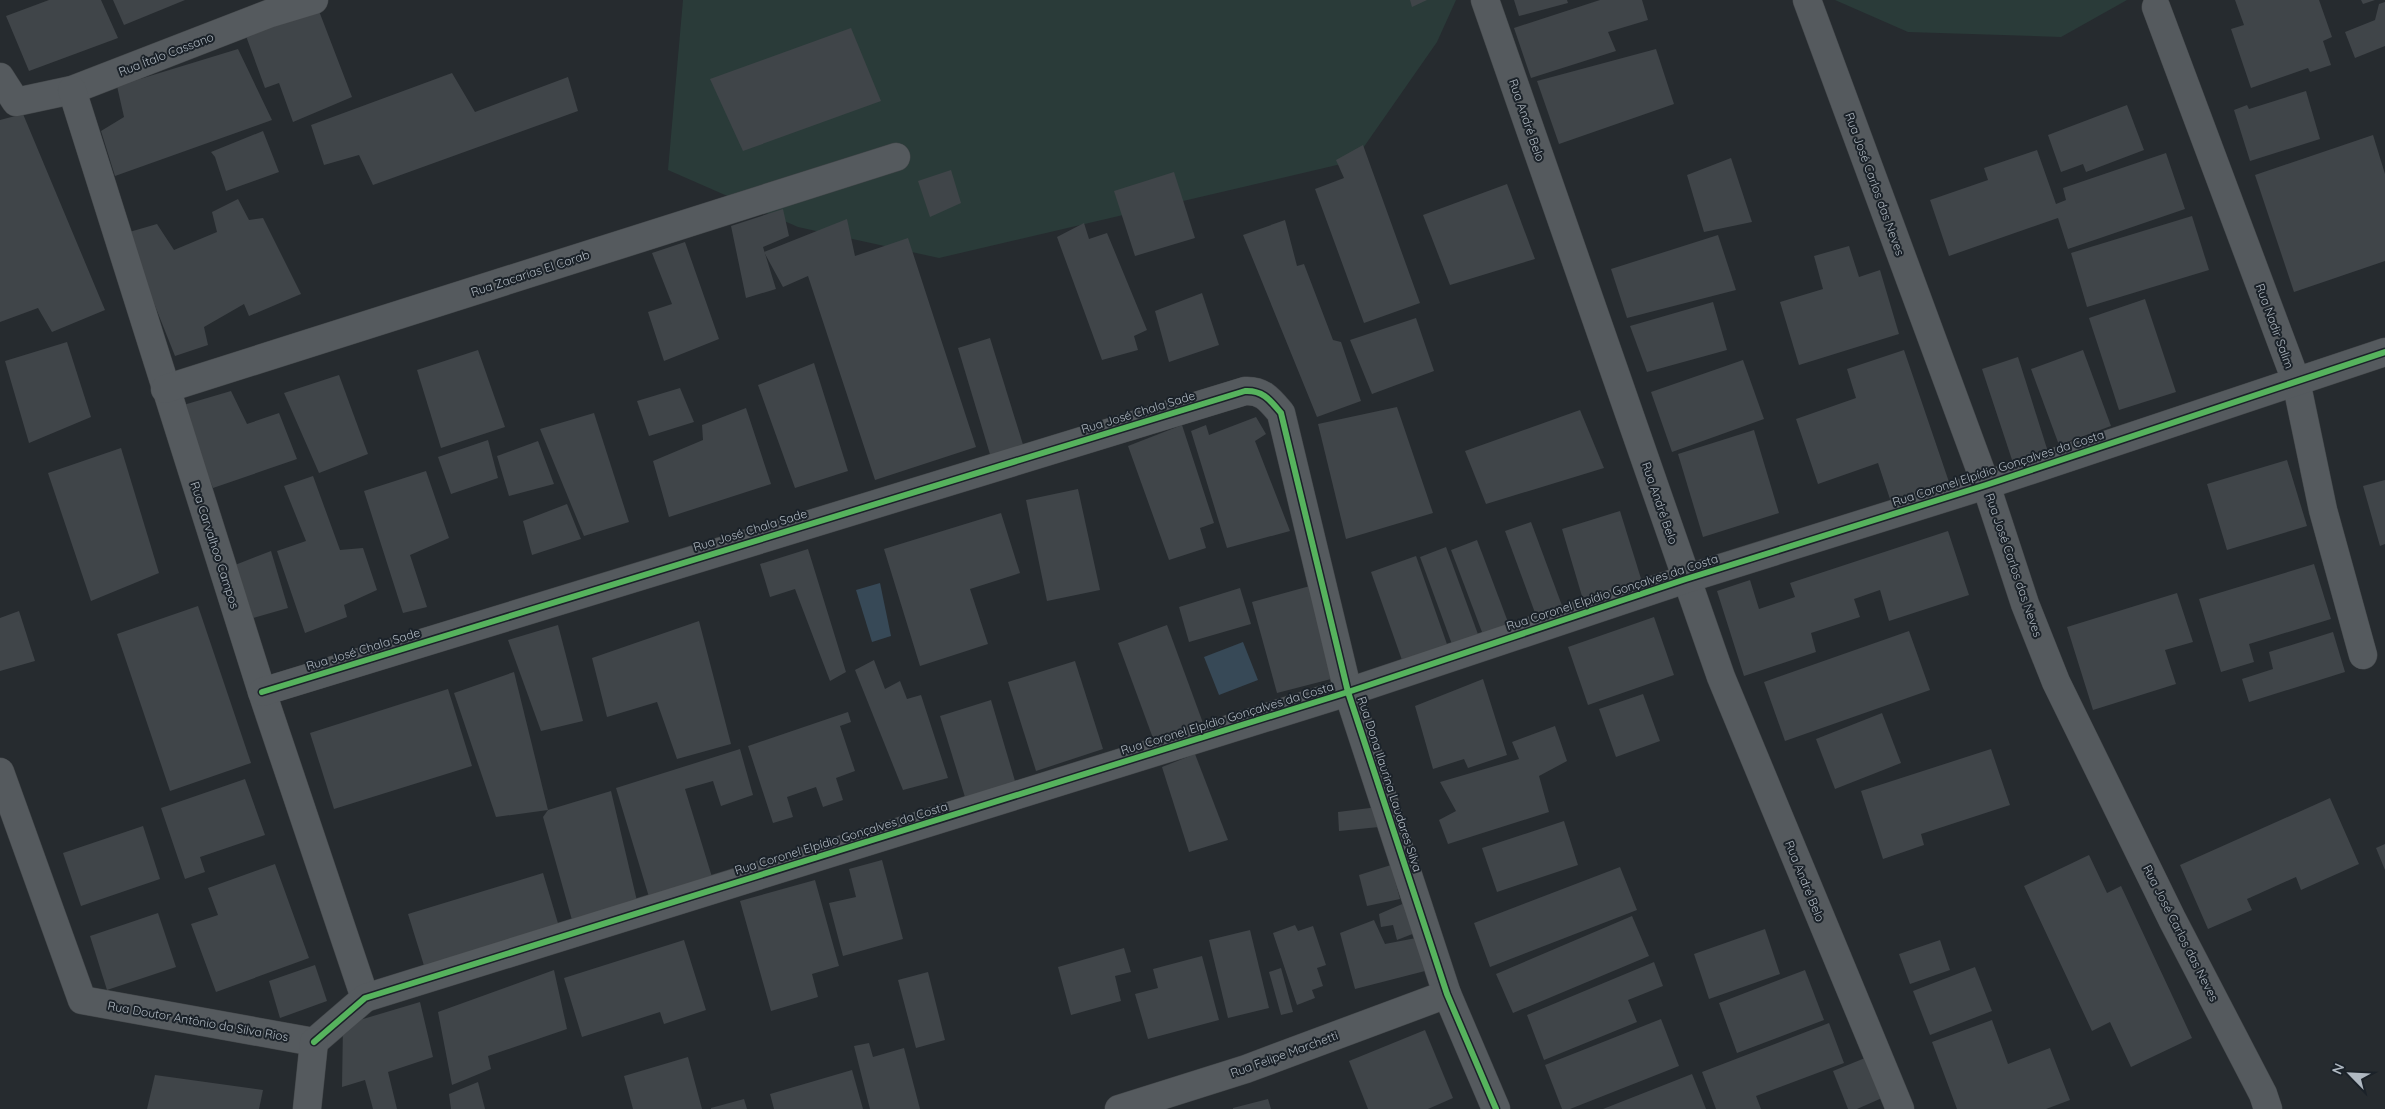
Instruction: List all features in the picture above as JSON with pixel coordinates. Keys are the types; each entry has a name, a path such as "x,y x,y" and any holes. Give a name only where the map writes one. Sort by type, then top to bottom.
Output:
{"street":[{"name":"Rua Ítalo Cassano","path":"0,78 16,102 72,90 269,7 314,0"},
{"name":"Rua André Belo","path":"1485,0 1724,686 1900,1109"},
{"name":"Rua José Carlos das Neves","path":"1807,0 1986,485 2025,604 2056,682 2172,919 2263,1094 2268,1109"},
{"name":"Rua Nadir Salim","path":"2156,7 2296,381 2323,510 2363,655"},
{"name":"Rua Carvalhoo Campos","path":"72,90 165,390 262,692 365,998"},
{"name":"Rua Zacarias El Corab","path":"165,390 896,157"},
{"name":"Rua Coronel Elpídio Gonçalves da Costa","path":"314,1042 365,998 1348,692 1686,579 1986,485 2385,352"},
{"name":"Rua Dona Ilaurina Laudares Silva","path":"1245,391 1256,390 1268,397 1281,413 1348,692 1447,994 1496,1109"},
{"name":"Rua José Chala Sade","path":"262,692 1245,391"},
{"name":"Rua Doutor Antônio da Silva Rios","path":"0,772 82,1000 314,1042"},
{"name":"Rua Felipe Marchetti","path":"1119,1109 1246,1069 1447,994"},
{"path":"306,1109 314,1042"}],"shaded area":[{"path":"683,0 1456,0 1437,42 1354,161 939,258 798,227 668,170"},
{"path":"1835,0 2127,0 2061,37 1908,32"}],"water":[{"path":"880,583 891,636 872,642 856,590"},
{"path":"1243,642 1258,680 1219,695 1204,657"}],"building":[{"path":"49,0 101,0 118,38 29,71 6,16"},
{"path":"113,0 185,0 124,25"},
{"path":"1410,0 1427,0 1412,7"},
{"path":"1514,0 1567,0 1568,3 1519,16"},
{"path":"1600,0 1642,0 1648,20 1608,32 1616,51 1531,78 1514,28"},
{"path":"2235,0 2319,0 2332,37 2323,41 2331,65 2310,72 2308,68 2251,88 2231,29 2244,25"},
{"path":"2361,0 2375,0 2363,4"},
{"path":"2385,2 2385,46 2355,58 2345,32 2375,20 2379,4"},
{"path":"319,11 352,97 293,122 279,83 265,88 246,36"},
{"path":"851,28 881,101 743,151 710,79"},
{"path":"238,49 272,120 115,176 101,131 124,117 117,86"},
{"path":"1656,49 1674,104 1559,144 1537,81"},
{"path":"452,73 475,112 568,77 578,111 373,185 359,155 324,165 311,125"},
{"path":"2306,91 2320,139 2250,161 2234,110 2247,105 2249,109"},
{"path":"2127,105 2144,150 2086,172 2083,164 2061,172 2048,135"},
{"path":"23,114 105,310 52,332 38,308 0,322 0,120"},
{"path":"263,131 279,172 226,191 215,157 211,152"},
{"path":"2373,135 2385,174 2385,261 2294,292 2255,175"},
{"path":"1363,145 1420,303 1364,323 1315,189 1344,178 1336,160"},
{"path":"2037,150 2056,204 2066,200 2063,188 2166,153 2185,209 2068,249 2058,218 1949,256 1930,200 1988,180 1984,168"},
{"path":"1731,158 1752,222 1704,232 1687,175"},
{"path":"951,170 961,203 930,217 918,181"},
{"path":"1174,172 1195,238 1135,256 1114,191"},
{"path":"1507,184 1535,259 1450,285 1423,215"},
{"path":"238,199 249,220 263,218 301,294 249,316 244,304 204,327 208,345 175,356 126,233 157,224 174,250 217,232 212,212"},
{"path":"783,209 789,236 763,247 776,289 746,298 731,226"},
{"path":"2192,216 2209,270 2087,307 2071,253"},
{"path":"847,219 855,256 908,238 976,447 875,480 808,276 783,287 764,252"},
{"path":"1285,220 1297,266 1304,264 1333,340 1341,342 1361,401 1317,417 1243,235"},
{"path":"1084,223 1089,239 1107,233 1147,330 1134,336 1138,350 1102,360 1057,237"},
{"path":"1718,235 1736,290 1627,318 1611,269"},
{"path":"685,242 719,339 664,361 648,312 672,304 652,253"},
{"path":"1849,246 1859,277 1880,270 1899,334 1799,365 1780,302 1823,289 1814,256"},
{"path":"1202,293 1219,345 1169,362 1155,311"},
{"path":"2145,299 2176,392 2119,410 2089,318"},
{"path":"1713,302 1727,350 1647,372 1630,326"},
{"path":"1416,318 1434,371 1372,394 1350,340"},
{"path":"990,338 1025,451 992,461 958,348"},
{"path":"67,342 91,417 29,443 5,361"},
{"path":"478,350 505,427 441,448 417,370"},
{"path":"1904,350 1950,485 1892,505 1878,463 1818,484 1796,419 1856,398 1847,369"},
{"path":"2083,350 2111,426 2059,445 2031,369"},
{"path":"2018,357 2049,455 2014,466 1982,369"},
{"path":"1743,360 1764,419 1672,452 1651,392"},
{"path":"814,363 848,471 795,488 758,385"},
{"path":"339,375 368,454 319,473 284,393"},
{"path":"680,388 694,422 649,436 637,401"},
{"path":"231,391 247,424 279,413 297,459 213,488 180,406"},
{"path":"1397,407 1433,513 1346,539 1318,424"},
{"path":"746,408 771,484 669,517 653,461 703,440 702,425"},
{"path":"1580,410 1604,468 1486,504 1465,451"},
{"path":"594,413 629,522 584,536 540,429"},
{"path":"1256,417 1266,434 1255,441 1290,531 1227,548 1191,431 1206,425 1209,435"},
{"path":"1182,425 1214,523 1200,528 1206,548 1169,560 1128,446"},
{"path":"1754,430 1779,513 1703,537 1678,454"},
{"path":"488,440 498,478 451,494 438,457"},
{"path":"538,441 554,484 509,496 497,456"},
{"path":"121,448 159,573 91,601 48,473"},
{"path":"2287,460 2307,526 2227,550 2207,484"},
{"path":"426,471 449,538 410,555 427,607 403,613 364,491"},
{"path":"313,476 340,550 363,548 377,590 344,605 347,617 305,633 277,551 306,541 284,486"},
{"path":"2385,480 2385,544 2380,546 2363,486"},
{"path":"1078,489 1100,590 1047,601 1026,500"},
{"path":"567,504 581,539 532,555 523,521"},
{"path":"1620,511 1643,585 1584,603 1562,529"},
{"path":"1001,513 1020,573 970,589 988,644 920,666 884,549"},
{"path":"1531,522 1564,611 1538,621 1505,531"},
{"path":"1948,531 1969,595 1889,621 1880,590 1854,599 1860,617 1811,633 1816,652 1744,676 1717,591 1750,580 1759,609 1795,597 1790,583"},
{"path":"1477,540 1511,630 1485,640 1451,550"},
{"path":"1446,547 1479,637 1453,647 1420,557"},
{"path":"808,549 846,672 830,681 795,589 770,597 760,564"},
{"path":"271,551 288,608 253,618 235,565"},
{"path":"1416,556 1448,647 1403,663 1371,572"},
{"path":"2314,564 2331,619 2249,644 2254,662 2221,672 2199,599"},
{"path":"1310,586 1335,678 1277,693 1252,602"},
{"path":"1240,588 1251,624 1189,642 1179,607"},
{"path":"2177,593 2193,642 2165,650 2176,684 2093,710 2067,627"},
{"path":"198,606 251,763 170,791 117,634"},
{"path":"19,611 35,661 0,671 0,618"},
{"path":"1654,617 1674,675 1588,705 1568,647"},
{"path":"699,621 731,744 677,759 657,702 607,717 592,658"},
{"path":"558,625 583,721 541,731 508,640"},
{"path":"1167,625 1203,723 1154,741 1118,643"},
{"path":"1909,631 1930,690 1785,741 1764,682"},
{"path":"2333,632 2345,672 2249,702 2242,679 2273,669 2269,652"},
{"path":"874,660 885,689 900,681 907,699 921,695 948,778 903,790 855,670"},
{"path":"1075,661 1103,749 1036,771 1008,682"},
{"path":"514,672 548,810 496,817 454,693"},
{"path":"1483,679 1507,755 1468,768 1464,759 1433,769 1415,706"},
{"path":"448,689 472,766 334,809 310,733"},
{"path":"1643,694 1660,741 1616,757 1599,709"},
{"path":"991,700 1015,781 965,797 940,716"},
{"path":"848,712 851,722 840,726 855,771 836,778 843,800 823,807 816,787 787,797 793,817 773,823 748,746"},
{"path":"1882,713 1901,763 1835,789 1816,739"},
{"path":"1555,726 1567,761 1539,776 1549,812 1448,844 1439,820 1456,811 1440,782 1519,759 1512,742"},
{"path":"740,749 753,795 721,806 713,781 685,789 712,877 649,897 616,788"},
{"path":"1991,749 2010,805 1921,834 1924,845 1883,859 1861,791"},
{"path":"1195,754 1228,840 1189,852 1162,767"},
{"path":"245,779 265,835 200,857 205,872 185,879 161,808"},
{"path":"611,791 637,901 572,920 543,817 548,810"},
{"path":"2330,798 2359,864 2301,890 2296,877 2247,899 2252,910 2208,929 2180,865"},
{"path":"1378,807 1379,827 1339,831 1338,812"},
{"path":"1564,821 1578,865 1497,892 1482,848"},
{"path":"143,826 160,879 81,906 63,853"},
{"path":"2385,844 2385,870 2376,848"},
{"path":"2089,855 2107,893 2121,886 2192,1038 2131,1067 2110,1022 2092,1031 2024,886"},
{"path":"882,860 903,939 843,956 829,903 856,897 849,869"},
{"path":"275,864 309,958 216,992 191,924 218,915 208,888"},
{"path":"1391,865 1400,899 1367,906 1359,875"},
{"path":"1620,867 1637,910 1490,967 1474,923"},
{"path":"543,873 560,930 426,972 408,914"},
{"path":"815,880 839,966 812,974 818,997 771,1011 740,901"},
{"path":"1407,902 1415,933 1397,940 1393,925 1381,927 1379,914"},
{"path":"158,913 176,967 107,990 90,936"},
{"path":"1632,916 1649,956 1513,1013 1496,974"},
{"path":"1374,920 1385,944 1416,938 1425,971 1355,989 1340,933"},
{"path":"1295,925 1298,931 1313,926 1326,965 1317,968 1323,986 1312,990 1315,998 1297,1005 1273,933"},
{"path":"1765,929 1780,974 1709,999 1694,954"},
{"path":"1250,930 1269,1008 1228,1018 1209,940"},
{"path":"684,940 706,1010 664,1024 660,1012 582,1037 564,978"},
{"path":"1940,940 1950,970 1910,984 1899,954"},
{"path":"1124,948 1131,972 1115,976 1121,1001 1071,1015 1058,967"},
{"path":"1202,956 1219,1020 1148,1039 1135,994 1158,988 1153,969"},
{"path":"1654,962 1663,986 1628,1000 1637,1022 1544,1060 1527,1015"},
{"path":"315,965 327,1001 280,1018 269,981"},
{"path":"1975,967 1992,1011 1930,1035 1913,991"},
{"path":"1281,968 1293,1012 1281,1015 1269,972"},
{"path":"554,970 567,1029 488,1056 491,1069 452,1085 438,1012"},
{"path":"1805,970 1824,1020 1737,1053 1719,1003"},
{"path":"928,972 945,1040 916,1048 898,980"},
{"path":"420,1002 433,1057 388,1072 397,1109 373,1109 365,1080 342,1087 343,1025"},
{"path":"1661,1019 1679,1066 1570,1109 1562,1109 1545,1065"},
{"path":"1992,1020 2008,1064 2050,1048 2070,1100 2046,1109 1957,1109 1932,1042"},
{"path":"1829,1023 1844,1063 1756,1096 1761,1109 1716,1109 1702,1072"},
{"path":"1425,1030 1453,1098 1428,1109 1368,1109 1349,1061"},
{"path":"869,1043 873,1057 904,1048 920,1109 870,1109 854,1046"},
{"path":"688,1057 702,1109 633,1109 624,1076"},
{"path":"1865,1058 1882,1098 1857,1109 1848,1109 1833,1071"},
{"path":"852,1070 863,1109 774,1109 770,1094"},
{"path":"1692,1074 1706,1109 1603,1109"},
{"path":"155,1075 263,1090 259,1109 147,1109"},
{"path":"478,1082 485,1109 451,1109 449,1094"},
{"path":"744,1099 747,1109 711,1109 711,1108"},
{"path":"1268,1099 1271,1109 1233,1109 1233,1108"}],"cycle path":[{"path":"314,1042 365,998 1348,692 1686,579 1986,485 2385,352"},
{"path":"262,692 1245,391 1257,392 1270,400 1281,413 1348,692 1447,994 1496,1109"}]}
